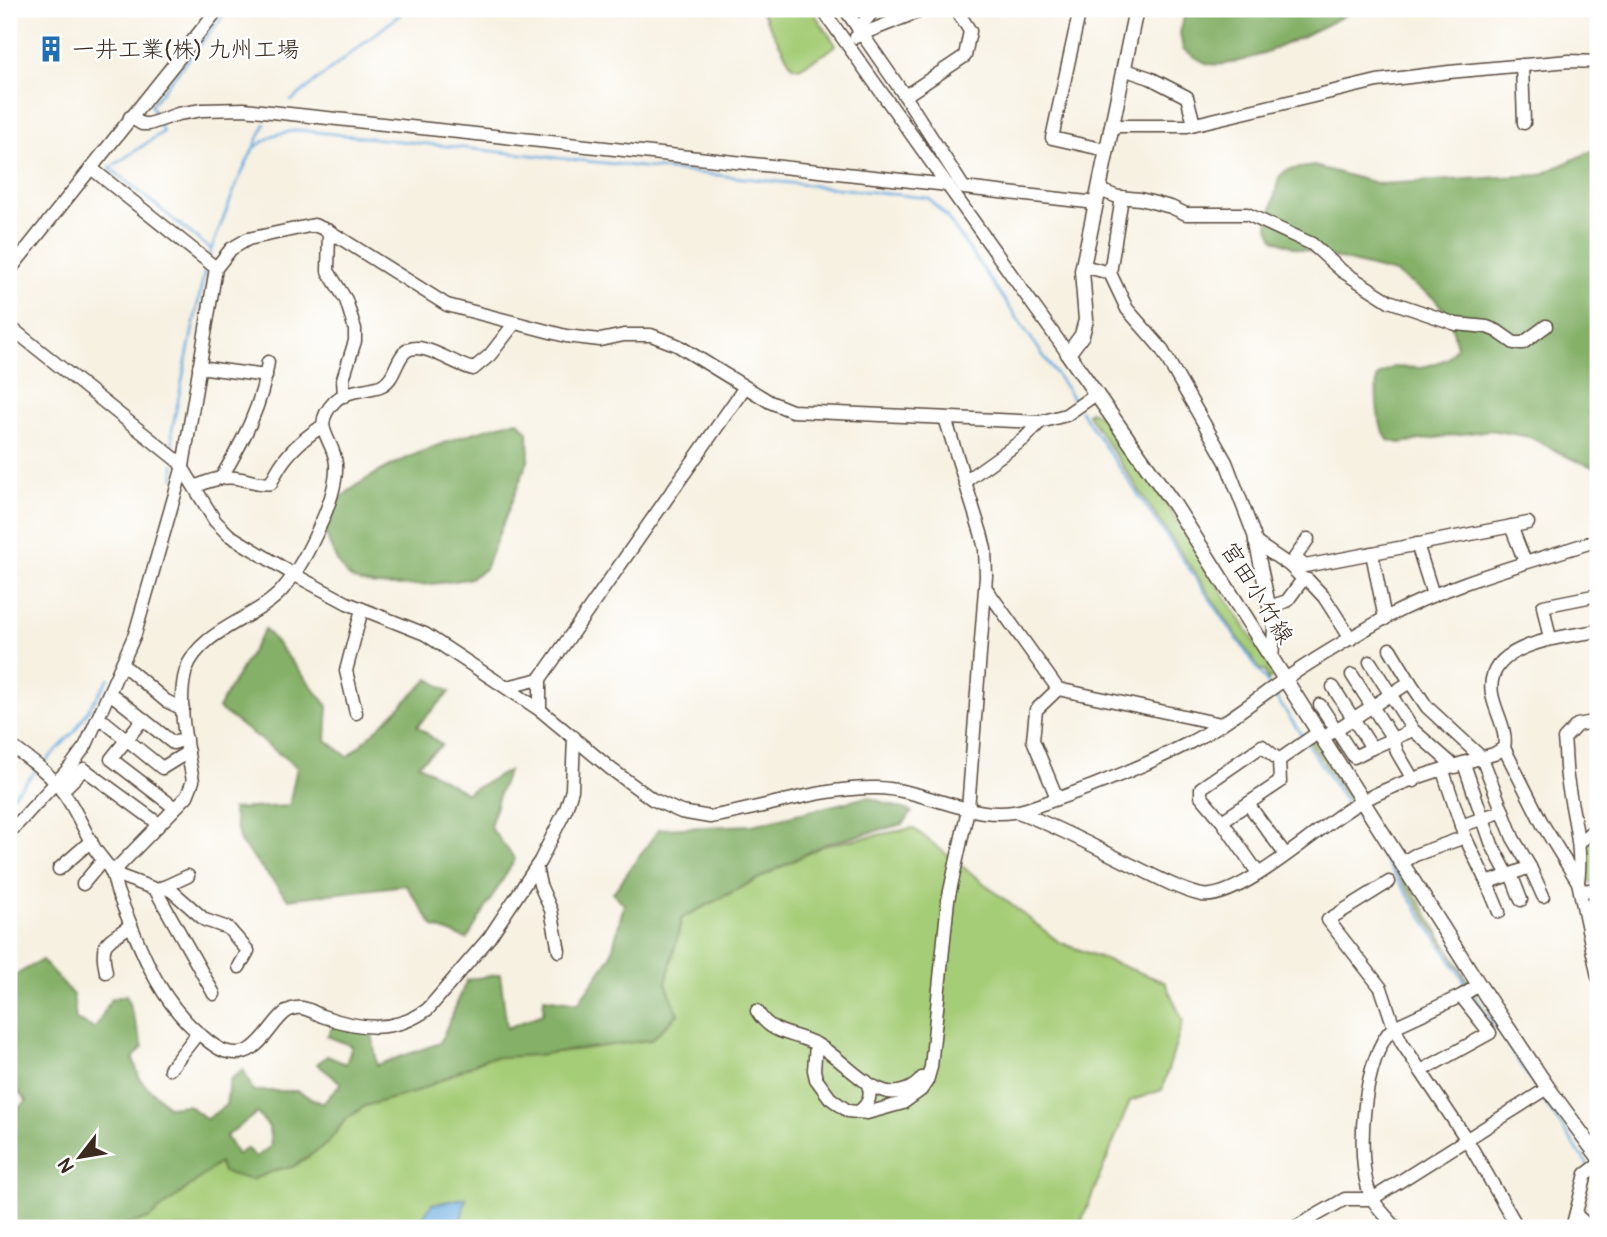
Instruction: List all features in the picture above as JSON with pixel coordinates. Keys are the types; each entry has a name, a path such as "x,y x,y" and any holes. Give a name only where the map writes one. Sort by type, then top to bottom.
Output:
{"main road":[{"path":"1068,354 1082,335 1086,320 1083,265 1136,9"},
{"name":"宮田小竹線","path":"1068,354 1175,506 1284,680 1313,739 1354,807 1403,862 1470,991 1541,1092 1598,1156"}],"street":[{"path":"9,271 218,9"},
{"path":"822,9 1068,354"},
{"path":"845,9 964,188 1140,199 1186,214 1247,214 1312,244 1342,271 1389,301 1456,324 1487,327 1514,343 1523,343 1546,326"},
{"path":"847,43 860,31 875,9"},
{"path":"860,31 925,9"},
{"path":"905,96 965,56 970,31 956,9"},
{"path":"1080,9 1052,138 1106,150"},
{"path":"1111,126 1194,124 1377,81 1522,65 1569,61 1598,62"},
{"path":"1522,65 1524,123"},
{"path":"1123,69 1150,78 1187,97 1194,124"},
{"path":"130,117 142,124 149,124 178,114 202,110 244,109 948,185"},
{"path":"91,168 214,266"},
{"path":"1122,197 1110,273 1127,309 1161,348 1226,462 1255,542 1274,628 1272,661"},
{"path":"9,833 57,784 86,745 135,634 181,464 214,266 231,249 248,239 314,225 329,231 447,305 566,337 600,340 624,335 651,335 677,345 769,401 793,411 1040,422 1066,415 1097,394"},
{"path":"329,231 328,271 346,300 355,329 355,341 343,379 344,396"},
{"path":"1083,265 1110,273"},
{"path":"195,487 221,478 238,478 263,485 271,483 289,452 321,427 335,401 387,382 402,355 409,349 426,349 472,369 490,355 514,324"},
{"path":"9,326 181,464 215,521 229,535 293,574 362,609 425,634 540,710 652,799 692,816 710,817 824,793 878,788 910,792 968,809 994,813 1017,812 1146,763 1189,743 1351,639 1433,595 1461,583 1598,540"},
{"path":"221,478 255,415 265,388 268,362"},
{"path":"199,367 266,376"},
{"path":"540,710 540,679 745,387"},
{"path":"816,1044 814,1070 821,1089 848,1111 867,1113 903,1103 921,1090 931,1067 948,900 968,809 985,587 985,550 945,418"},
{"path":"965,481 1024,439 1040,422"},
{"path":"112,873 192,788 183,709 185,674 194,652 281,591 323,520 336,463 321,427"},
{"path":"1255,542 1305,566 1528,523"},
{"path":"1511,526 1525,562"},
{"path":"1292,561 1308,539"},
{"path":"1417,544 1433,595"},
{"path":"1372,553 1385,619"},
{"path":"1292,561 1304,579 1324,597 1351,639"},
{"path":"1269,607 1287,601 1304,579"},
{"path":"985,587 1058,689 1221,724"},
{"path":"1550,639 1543,606 1598,595"},
{"path":"356,713 346,671 362,609"},
{"path":"1598,631 1550,639 1515,651 1505,658 1491,684 1505,735 1504,748 1543,825 1580,886 1598,889"},
{"path":"1390,649 1425,705 1482,758 1513,838 1530,867 1542,896"},
{"path":"1370,662 1410,725 1454,767 1483,819 1492,845 1521,900"},
{"path":"128,669 166,701 183,709"},
{"path":"1352,675 1393,739 1397,752 1414,781"},
{"path":"507,687 540,679"},
{"path":"1279,760 1313,739 1336,729 1410,682"},
{"path":"1333,687 1372,748"},
{"path":"1057,798 1033,740 1036,710 1058,689"},
{"path":"116,697 173,743 187,745"},
{"path":"1320,705 1354,757 1393,739 1410,725 1425,705"},
{"path":"143,719 111,759 175,808"},
{"path":"1598,721 1577,725 1564,740 1567,782 1579,843 1580,886 1598,978"},
{"path":"105,722 162,768 187,745"},
{"path":"9,744 57,784 112,873 116,890 156,983 177,1013 223,1051 240,1053 259,1044 282,1016 292,1009 304,1008 350,1024 389,1027 416,1018 440,997 489,938 536,867 566,809 572,790 574,737"},
{"path":"1222,821 1280,782 1279,760 1262,746 1201,788 1201,796 1258,873"},
{"path":"1017,812 1156,877 1202,895 1227,892 1354,807 1414,781 1504,748"},
{"path":"106,786 121,766"},
{"path":"1454,767 1463,832 1499,912"},
{"path":"57,784 84,769 159,824"},
{"path":"1248,804 1285,854"},
{"path":"1403,862 1503,811"},
{"path":"1579,843 1598,826"},
{"path":"58,869 91,841"},
{"path":"83,884 103,860"},
{"path":"536,867 540,886 551,910 559,951"},
{"path":"1488,883 1530,867"},
{"path":"112,873 172,891 205,920 228,928 248,951 239,967"},
{"path":"159,888 188,876"},
{"path":"1389,882 1328,920 1381,988 1394,1027 1467,1140 1518,1228"},
{"path":"159,888 215,994"},
{"path":"106,972 101,952 104,946 131,925"},
{"path":"1396,1228 1373,1199 1365,1175 1363,1105 1379,1051 1388,1032 1394,1027 1470,991 1490,1033 1421,1072"},
{"path":"757,1011 766,1025 816,1044 866,1081 889,1092 898,1092 919,1083 931,1067"},
{"path":"170,1069 198,1033"},
{"path":"858,1112 868,1102 871,1093 866,1081"},
{"path":"1294,1228 1345,1199 1373,1199 1541,1092"},
{"path":"1572,1228 1586,1174 1598,1165"},
{"path":"1576,1215 1587,1228"}],"green space":[{"path":"760,9 811,9 836,45 799,68 792,66"},
{"path":"1186,9 1357,9 1282,46 1259,55 1220,64 1206,63 1183,49 1180,33"},
{"path":"1598,148 1598,469 1530,437 1490,430 1400,443 1388,440 1379,418 1377,377 1393,367 1421,368 1447,359 1457,346 1449,316 1435,299 1395,273 1293,247 1274,239 1268,225 1279,177 1287,170 1314,166 1380,184 1540,175"},
{"path":"1090,411 1104,418 1138,460 1273,671 1268,681 1265,671 1260,670 1087,413"},
{"path":"518,421 528,432 529,458 485,569 466,579 407,586 374,585 351,578 345,573 330,545 325,525 335,504 354,487 380,471 441,444"},
{"path":"265,629 328,706 326,740 348,757 429,679 450,692 417,726 442,745 418,764 466,793 508,771 490,827 515,859 467,939 434,927 406,885 288,899 240,842 232,809 289,806 297,767 218,708"},
{"path":"1318,739 1356,798 1351,804 1310,742"},
{"path":"867,797 912,812 903,824 825,844 682,918 666,983 678,1014 651,1040 536,1055 487,1058 416,1092 365,1106 345,1120 328,1143 293,1167 279,1169 251,1180 223,1172 219,1163 148,1219 110,1228 9,1228 9,1115 27,1101 9,1083 9,984 14,976 42,960 73,995 76,1020 95,1029 111,999 126,995 143,1047 133,1058 140,1080 169,1107 188,1105 207,1119 226,1105 230,1080 243,1069 253,1091 297,1091 323,1104 341,1083 317,1064 327,1056 346,1064 352,1046 327,1036 334,1025 372,1032 377,1065 440,1043 467,980 500,974 507,1028 543,1014 544,998 578,1003 611,956 624,904 613,893 659,829 752,825","holes":["257,1113 269,1127 271,1146 256,1157 246,1148 237,1155 226,1136"]},
{"path":"1363,808 1471,986 1355,809"},
{"path":"913,828 1059,942 1165,982 1183,1021 1162,1090 1130,1101 1079,1228 110,1228 148,1219 220,1162 223,1172 345,1120 365,1106 487,1058 678,1014 666,983 682,918 822,846"},
{"path":"1598,831 1598,884 1592,884 1587,879 1583,848"}],"water":[{"path":"466,1198 459,1228 415,1228 432,1204"}],"waterway":[{"path":"156,116 151,105 229,9"},
{"path":"291,101 407,9"},
{"path":"208,258 237,183 265,124"},
{"path":"160,125 163,132 110,168 210,249"},
{"path":"255,147 274,135 298,130 928,198 946,216 1077,404"},
{"path":"173,450 172,430 206,264"},
{"path":"1080,410 1268,684"},
{"path":"174,464 174,478"},
{"path":"43,764 74,732 109,678"},
{"path":"1273,693 1303,737"},
{"path":"1308,745 1347,804"},
{"path":"9,799 36,771"},
{"path":"1353,812 1469,988"},
{"path":"1473,993 1537,1090"},
{"path":"1542,1098 1588,1165"}],"place":[{"name":"一井工業(株) 九州工場","path":"51,49"}]}
